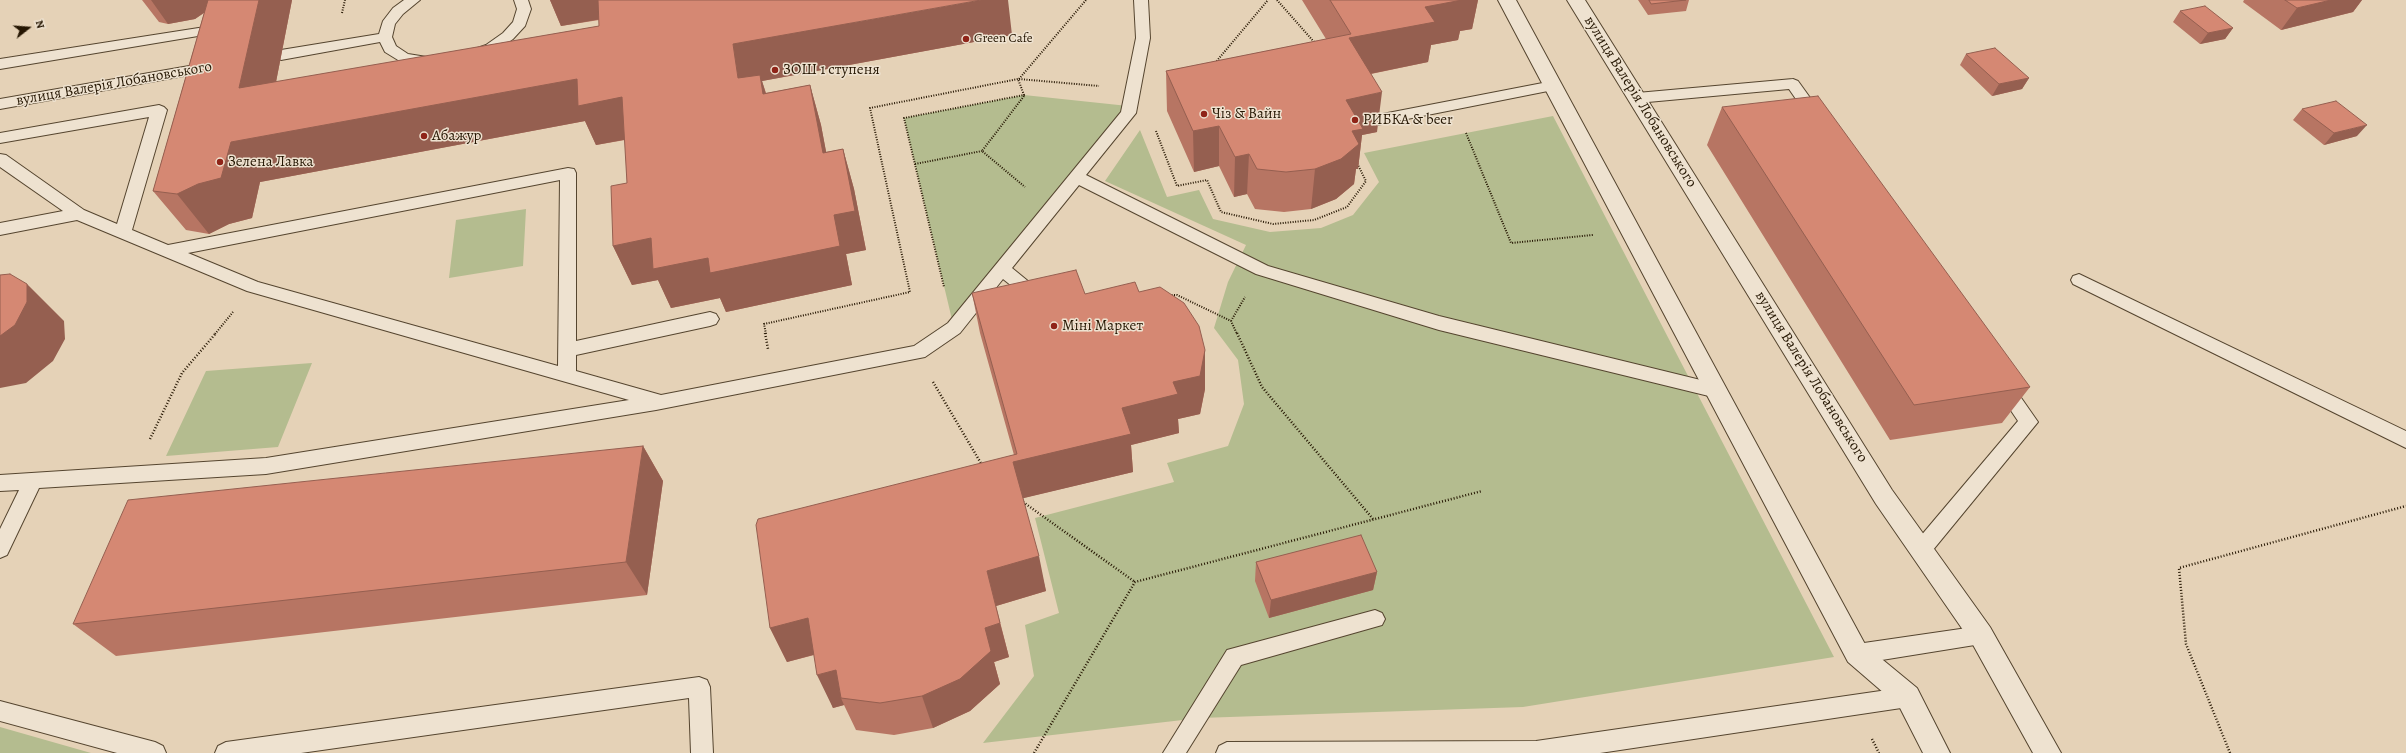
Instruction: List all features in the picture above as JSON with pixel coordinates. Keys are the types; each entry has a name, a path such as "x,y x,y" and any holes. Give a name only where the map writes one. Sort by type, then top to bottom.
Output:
{"street":[{"path":"1507,0 1857,654 1908,697 1937,753"},
{"name":"вулиця Валерія Лобановського","path":"1576,0 1884,497 1981,635 2048,753"}],"lane":[{"path":"413,0 398,12 388,24 385,37 390,49 403,57 422,62 457,59 491,48 508,36 520,23 524,10 521,0"},
{"path":"0,483 266,466 661,402 919,352 954,328 1128,113 1143,38 1141,0"},
{"path":"0,64 205,31"},
{"path":"281,55 385,37"},
{"name":"вулиця Валерія Лобановського","path":"0,104 229,64"},
{"path":"1637,98 1793,84 1825,129"},
{"path":"1367,122 1553,86"},
{"path":"0,138 159,110 123,233"},
{"path":"0,159 78,214 254,287 661,402"},
{"path":"167,251 568,173 567,376"},
{"path":"1076,177 1262,270 1439,323 1717,391"},
{"path":"0,228 78,214"},
{"path":"1002,268 1049,308"},
{"path":"2079,280 2406,440"},
{"path":"568,350 710,318"},
{"path":"1921,550 2029,422 1992,370"},
{"path":"0,549 33,481"},
{"path":"1174,753 1234,657 1375,619"},
{"path":"1857,654 1981,635"},
{"path":"226,753 699,687 702,753"},
{"path":"1227,753 1536,752 1624,746 1908,697"},
{"path":"0,711 155,753"}],"path":[{"path":"1018,79 1086,0"},
{"path":"1213,65 1268,0"},
{"path":"1278,0 1318,47"},
{"path":"1018,79 1024,95"},
{"path":"764,324 910,292 870,108 1018,79 1132,89"},
{"path":"915,164 982,151 1024,95"},
{"path":"954,328 904,118 1024,95"},
{"path":"1454,105 1481,166 1511,243 1631,232"},
{"path":"1155,129 1177,186 1207,180 1221,212 1273,224 1314,220 1347,207 1366,180 1354,156"},
{"path":"982,151 1051,208"},
{"path":"133,475 182,373 254,287"},
{"path":"1162,295 1177,295 1231,321 1262,387 1373,518"},
{"path":"919,352 921,361 985,471"},
{"path":"1034,753 1135,582 1373,518 1482,491"},
{"path":"1020,500 1135,582"},
{"path":"2230,753 2186,644 2179,568 2406,506"}],"green space":[{"path":"1024,95 1128,106 954,328 904,118"},
{"path":"1553,116 1834,657 1523,707 1200,718 983,743 1034,676 1025,625 1059,613 1035,518 1174,482 1167,463 1228,446 1244,404 1238,360 1214,328 1228,282 1246,245 1105,181 1140,130 1167,197 1199,190 1213,219 1270,232 1321,228 1353,215 1379,182 1364,153"},
{"path":"526,209 523,266 449,278 456,220"},
{"path":"312,363 278,447 166,456 206,371"},
{"path":"0,727 91,753 0,753"}],"building":[{"path":"208,0 259,0 239,88 599,26 598,0 981,0 733,44 738,78 760,75 763,94 810,85 823,153 843,149 855,211 834,215 840,246 710,273 708,258 653,269 651,238 613,246 611,186 627,183 622,97 578,106 577,79 231,142 221,178 198,184 177,194 153,191"},
{"path":"1330,0 1462,0 1425,7 1435,22 1349,38 1382,92 1346,100 1363,129 1352,131 1359,144 1341,159 1315,169 1286,172 1257,169 1249,154 1235,157 1219,126 1193,131 1166,71 1351,34"},
{"path":"1649,0 1686,0 1651,4"},
{"path":"2285,0 2331,0 2297,8"},
{"path":"2205,6 2233,28 2208,33 2180,11"},
{"path":"1995,48 2029,78 1999,84 1966,54"},
{"path":"1818,96 2030,387 1914,405 1722,107"},
{"path":"2336,101 2367,125 2334,133 2302,109"},
{"path":"1076,270 1085,294 1135,282 1139,292 1160,287 1184,303 1199,326 1205,350 1200,376 1173,382 1178,394 1122,408 1131,434 1013,462 1039,556 987,571 1000,623 985,628 991,651 960,679 922,696 880,703 841,698 836,670 817,675 808,618 770,628 756,525 758,519 1017,454 972,293"},
{"path":"10,274 27,284 27,302 15,325 0,336 0,275"},
{"path":"643,446 626,562 73,624 128,500"},
{"path":"1361,535 1377,572 1271,600 1256,562"}],"place":[{"name":"Green Cafe","path":"966,39"},
{"name":"ЗОШ 1 ступеня","path":"775,70"},
{"name":"Чіз & Вайн","path":"1204,114"},
{"name":"РИБКА & beer","path":"1355,120"},
{"name":"Абажур","path":"424,136"},
{"name":"Зелена Лавка","path":"220,162"},
{"name":"Міні Маркет","path":"1054,326"}]}
